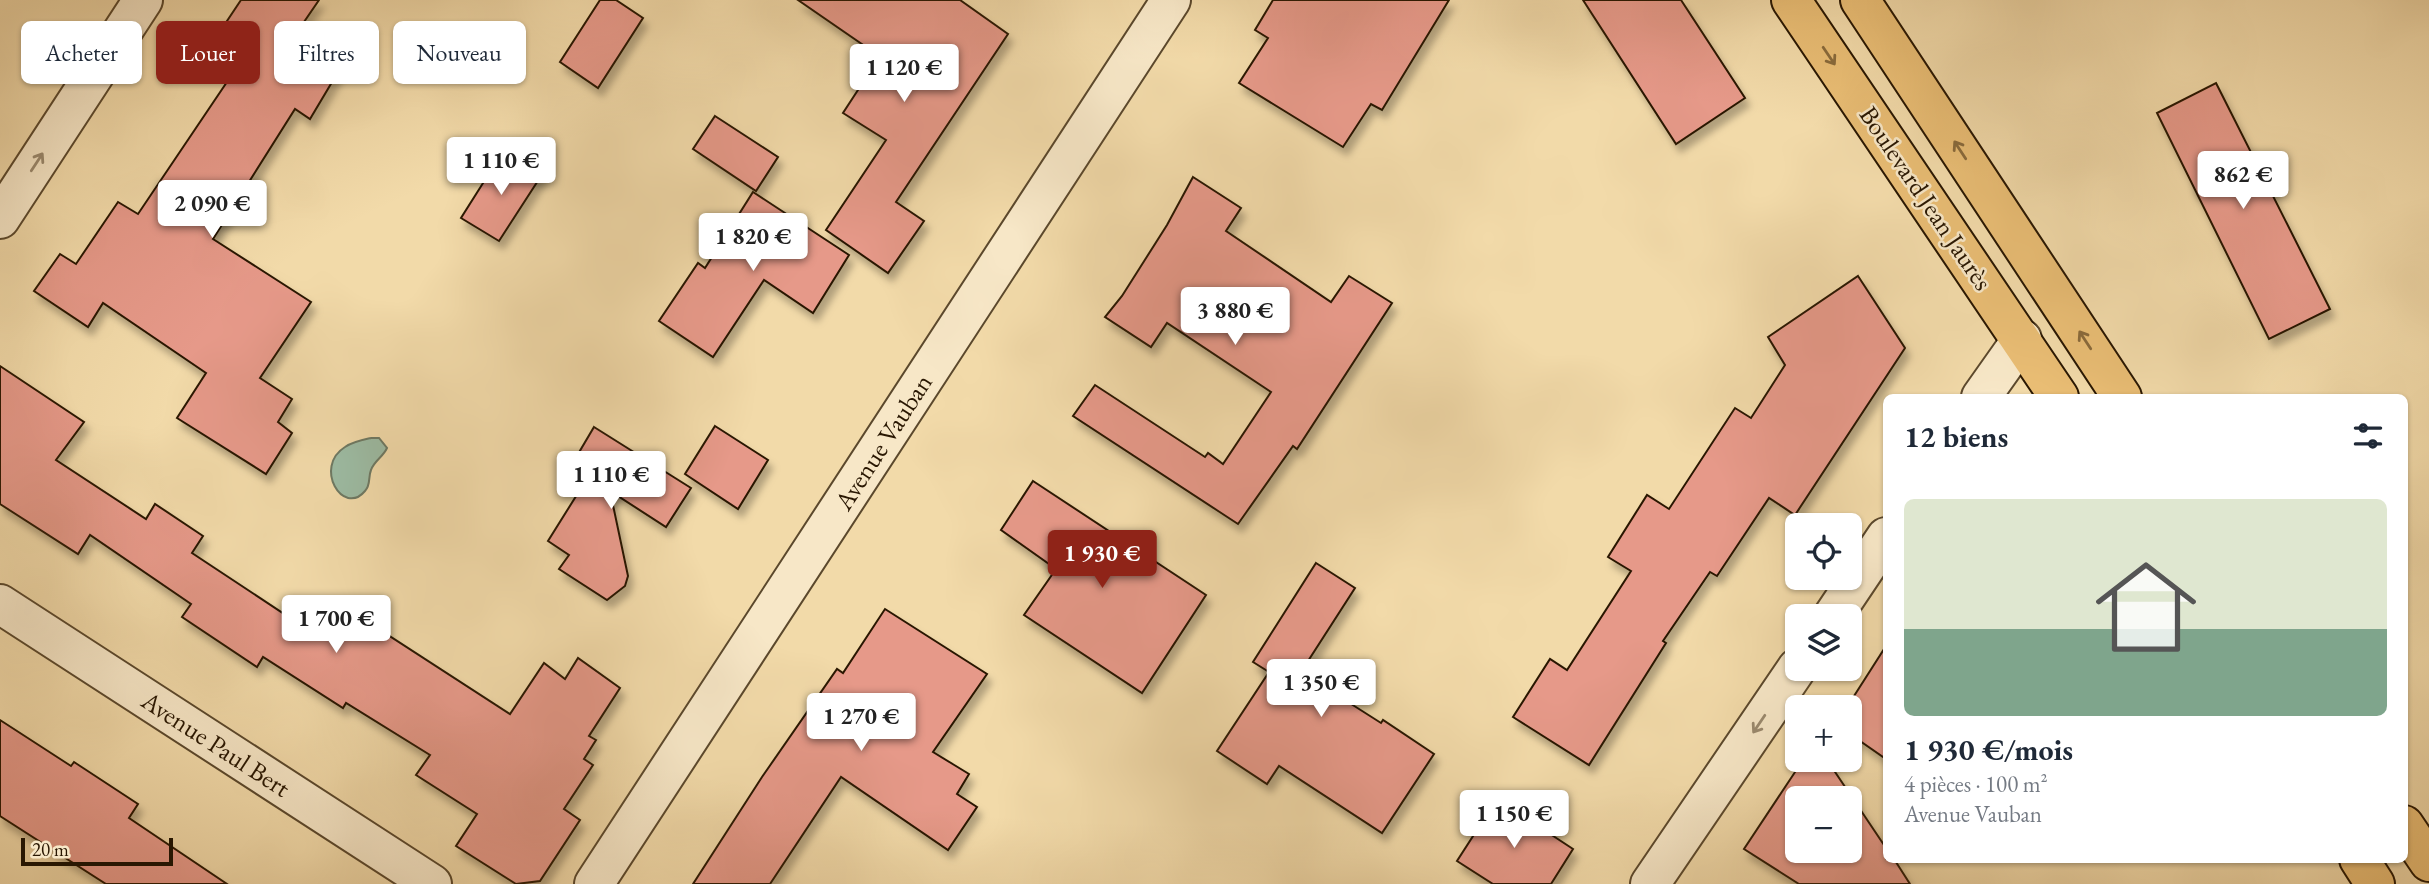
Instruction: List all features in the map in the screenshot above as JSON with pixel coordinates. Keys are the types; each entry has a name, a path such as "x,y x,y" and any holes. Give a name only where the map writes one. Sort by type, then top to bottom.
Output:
{"main road":[{"name":"Boulevard Jean Jaurès","path":"1791,0 2058,394"},
{"name":"Boulevard Jean Jaurès","path":"1860,0 2120,394"},
{"path":"2408,830 2429,862"},
{"path":"2362,863 2375,884"}],"street":[{"path":"0,219 144,0"},
{"name":"Avenue Vauban","path":"594,884 1171,0"},
{"path":"1983,394 2022,339"},
{"path":"1841,604 1883,541"},
{"name":"Avenue Paul Bert","path":"0,604 432,884"},
{"path":"1650,884 1788,681"}],"shaded area":[{"path":"379,438 387,448 372,467 367,489 357,497 348,498 335,486 331,477 332,466 336,456 345,447"}],"building":[{"path":"241,0 319,0 305,21 274,21 274,84 331,84 310,119 295,109 213,239 311,302 260,378 292,399 278,422 292,433 266,474 177,418 206,373 103,303 88,327 34,291 60,254 76,264 118,202 138,214 226,84 260,84 260,21 227,21"},
{"path":"600,0 616,0 643,18 598,88 560,62"},
{"path":"798,0 960,0 1008,34 896,202 924,221 888,273 826,230 886,140 843,113 871,70 860,62 869,49"},
{"path":"1273,0 1449,0 1382,110 1371,104 1343,147 1239,83 1268,38 1255,30"},
{"path":"1583,0 1681,0 1745,98 1676,144"},
{"path":"2216,83 2330,309 2269,339 2157,113"},
{"path":"715,116 778,157 756,191 693,149"},
{"path":"502,153 541,176 499,241 461,218"},
{"path":"1193,177 1241,208 1226,231 1331,302 1349,276 1392,303 1297,449 1293,446 1238,524 1073,416 1095,385 1205,457 1208,453 1223,464 1271,392 1167,323 1151,347 1105,317 1122,296 1167,225"},
{"path":"753,192 849,255 813,313 764,280 713,357 659,321 698,263 705,268"},
{"path":"1858,276 1905,348 1796,513 1792,513 1769,498 1717,576 1710,572 1663,641 1666,643 1589,765 1513,717 1550,659 1567,670 1631,571 1608,557 1647,495 1669,509 1735,408 1751,418 1785,365 1768,337"},
{"path":"0,366 84,422 56,460 146,519 155,504 203,536 192,553 319,637 340,604 510,714 544,663 565,679 578,658 620,688 589,736 596,740 584,759 593,765 564,809 580,820 540,881 516,884 456,846 477,814 416,775 430,755 346,703 343,708 263,657 257,667 182,617 191,604 90,535 78,554 0,504"},
{"path":"715,426 768,460 738,509 685,474"},
{"path":"594,427 691,488 666,527 610,491 628,576 625,586 607,600 559,569 569,555 548,541 588,477 571,466"},
{"path":"1033,481 1206,595 1142,693 1024,615 1056,569 1001,530"},
{"path":"1316,563 1355,588 1301,672 1381,723 1383,720 1434,754 1382,833 1279,766 1267,784 1217,751 1269,672 1253,662"},
{"path":"885,609 987,674 933,752 969,774 957,794 977,807 948,850 841,777 770,884 693,884 762,777 837,669 843,673"},
{"path":"1883,651 1883,757 1862,742 1862,695 1855,695"},
{"path":"0,720 71,766 74,762 138,804 129,818 227,884 106,884 0,816"},
{"path":"1795,772 1835,772 1844,786 1786,786"},
{"path":"1785,787 1785,863 1862,863 1862,812 1883,844 1883,863 1897,863 1910,884 1799,884 1744,849"},
{"path":"1497,799 1573,849 1551,884 1493,884 1457,861"}]}
